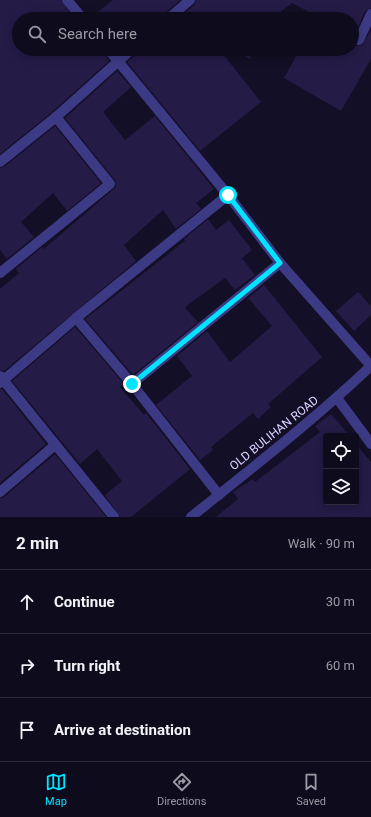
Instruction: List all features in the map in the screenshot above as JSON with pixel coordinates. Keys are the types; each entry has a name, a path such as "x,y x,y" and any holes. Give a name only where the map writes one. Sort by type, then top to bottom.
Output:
{"street":[{"path":"67,0 77,12"},
{"path":"175,12 187,1"},
{"path":"360,40 371,14"},
{"path":"114,56 228,195 280,263 371,366"},
{"path":"0,162 56,117 124,56"},
{"path":"0,273 110,184 56,117"},
{"path":"114,517 1,380 228,195"},
{"path":"132,384 280,263"},
{"path":"76,318 132,384 219,495"},
{"name":"OLD BULIHAN ROAD","path":"191,517 337,398 371,366"},
{"path":"337,398 371,444"},
{"path":"0,492 55,445"}],"building":[{"path":"0,0 61,0 69,12 12,12 12,56 106,56 109,61 52,112 0,154"},
{"path":"113,0 180,0 166,12 98,12"},
{"path":"196,0 371,0 371,8 365,11 359,26 359,12 309,12 292,3 280,12 186,12 194,5"},
{"path":"371,30 371,59 341,111 284,78 296,56 359,56 359,46 362,45"},
{"path":"135,56 225,56 261,102 200,151 127,62"},
{"path":"117,71 131,87 103,112 125,140 155,116 214,189 196,203 201,209 176,229 163,210 124,245 136,261 4,371 0,370 0,289 19,273 16,269 42,247 44,249 116,187 115,180 65,118"},
{"path":"55,126 101,183 67,211 53,193 21,222 34,237 7,259 0,250 0,168 4,167"},
{"path":"208,219 216,230 229,220 252,250 242,258 255,275 235,290 225,278 189,304 185,308 198,322 133,375 85,319 185,241 184,239"},
{"path":"264,285 322,357 268,404 271,407 258,419 253,413 211,447 213,450 200,460 156,405 192,376 177,356 207,331 230,362 272,326 248,298"},
{"path":"358,292 371,306 371,315 354,331 336,311"},
{"path":"75,327 124,384 120,387 144,415 146,413 190,469 131,517 120,517 105,495 122,481 97,449 80,464 12,381"},
{"path":"0,389 2,389 46,444 0,483"},
{"path":"331,414 347,433 323,433 323,505 359,505 359,448 371,462 371,517 216,517 238,499 233,492 253,479 255,482 320,432 315,426"},
{"path":"55,454 106,517 0,517 0,498 4,497"}],"route":[{"path":"132,384 280,263 228,195"}]}
